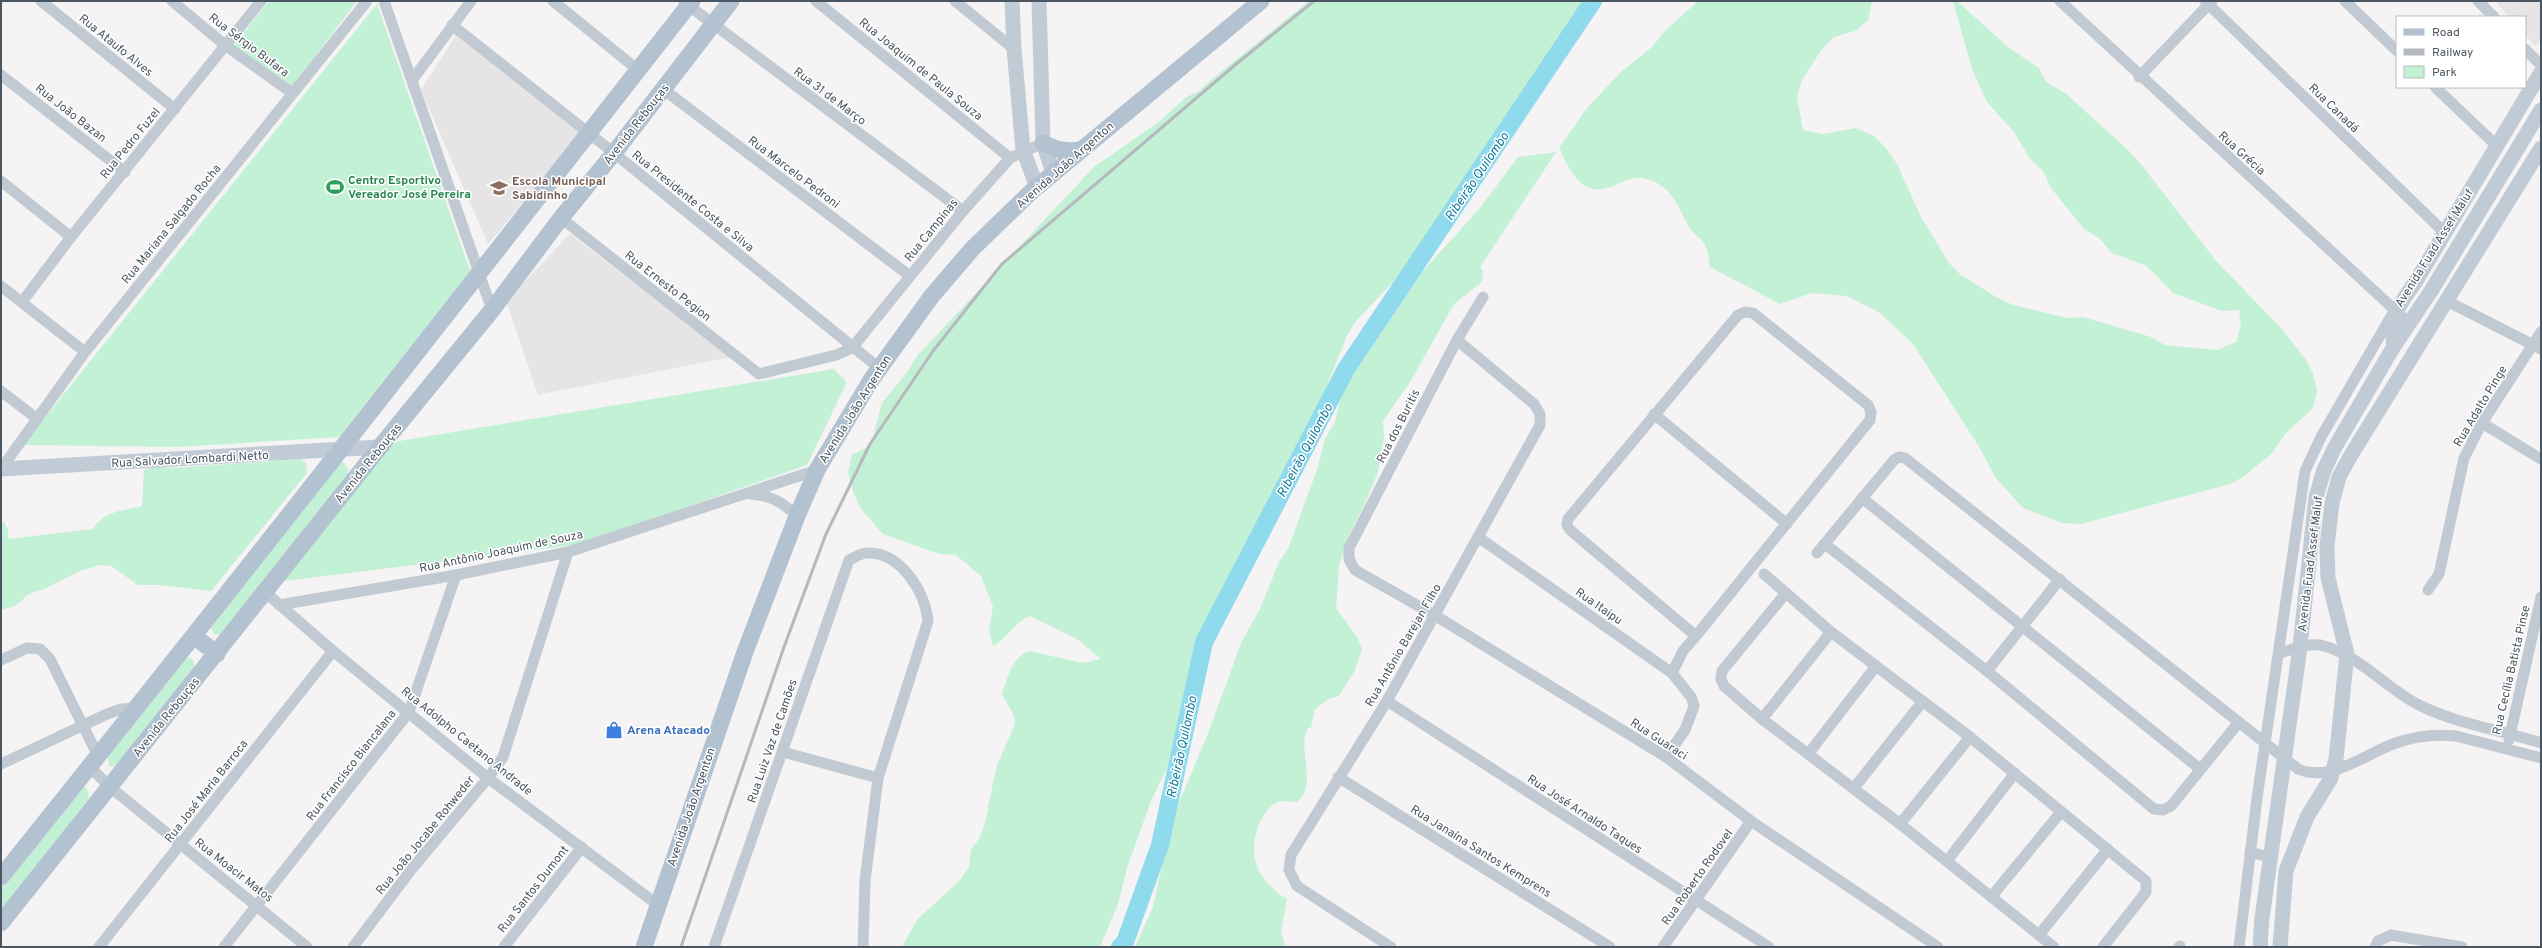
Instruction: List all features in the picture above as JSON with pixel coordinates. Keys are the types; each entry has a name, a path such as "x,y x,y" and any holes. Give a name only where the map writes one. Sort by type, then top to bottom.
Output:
{"main road":[{"name":"Avenida Rebouças","path":"1,923 492,310 561,218 614,153 731,1"},
{"path":"1012,1 1017,154 1037,186"},
{"path":"1039,1 1042,143 1053,172"},
{"name":"Avenida João Argenton","path":"643,943 658,905 745,652 797,516 817,470 879,368 931,297 972,249 1037,186 1261,1"},
{"path":"1,877 194,636 306,494 337,452 590,134 688,2"},
{"name":"Avenida Fuad Assef Maluf","path":"2260,947 2262,918 2272,858 2300,647 2316,497 2324,470 2334,446 2394,346 2391,328 2395,310 2445,233 2541,72"},
{"path":"2394,346 2431,291 2541,110"},
{"path":"1042,143 1055,149 1068,152 1081,150"},
{"name":"Avenida Fuad Assef Maluf","path":"2280,947 2286,871 2307,817 2331,778 2334,769 2347,654 2328,578 2327,546 2332,503 2340,477 2351,455 2541,148"},
{"name":"Rua Salvador Lombardi Netto","path":"1,469 337,452 380,448"},
{"path":"194,636 217,654"}],"street":[{"name":"Rua Sérgio Bufara","path":"172,1 225,45 292,93"},
{"name":"Rua Pedro Fuzel","path":"22,302 71,237 125,172 174,108 261,1"},
{"name":"Rua Mariana Salgado Rocha","path":"1,469 36,418 85,352 367,1"},
{"path":"384,1 413,78 492,310"},
{"path":"413,78 471,1"},
{"path":"553,1 638,70"},
{"name":"Rua Joaquim de Paula Souza","path":"816,1 1017,154"},
{"path":"955,1 1014,49"},
{"name":"Rua Grécia","path":"2060,1 2139,77 2409,323"},
{"path":"2344,1 2396,50"},
{"path":"2478,1 2493,16"},
{"name":"Rua Ataufo Alves","path":"45,2 174,108"},
{"name":"Rua 31 de Março","path":"688,2 713,25 963,211"},
{"path":"2139,77 2209,2"},
{"name":"Rua Canadá","path":"2209,2 2445,233"},
{"name":"Rua Presidente Costa e Silva","path":"452,25 614,153 852,348 879,368"},
{"path":"2526,50 2541,65"},
{"name":"Rua João Bazan","path":"1,75 125,172"},
{"path":"2436,88 2496,146"},
{"name":"Rua Marcelo Pedroni","path":"663,89 910,276"},
{"name":"Rua Campinas","path":"852,348 963,211 1017,154 1042,143"},
{"path":"1,181 71,237"},
{"name":"Rua Ernesto Pegion","path":"561,218 759,374 836,355 852,348"},
{"path":"1,286 85,352"},
{"name":"Rua dos Buritis","path":"1355,570 1349,559 1349,548 1457,340 1483,297"},
{"path":"2447,302 2537,347"},
{"path":"2239,947 2257,798 2280,653 2305,471 2321,436 2395,310"},
{"path":"1672,674 1683,651 1696,636 1787,524 1870,420 1871,412 1868,405 1753,313 1745,312 1738,315 1568,519 1567,524 1570,530 1696,636"},
{"name":"Rua Adalto Pinge","path":"2428,590 2439,574 2464,458 2482,423 2537,347 2541,332"},
{"name":"Rua Antônio Barejan Filho","path":"1391,947 1297,886 1289,870 1291,855 1338,777 1387,701 1436,616 1540,425 1540,414 1534,404 1457,340"},
{"path":"1,391 36,418"},
{"path":"1654,414 1787,524"},
{"path":"2482,423 2541,459"},
{"path":"1817,553 1894,460 1899,457 1905,458 2303,772 2310,773 2334,769 2393,744 2442,735 2456,736 2541,758"},
{"name":"Rua Antônio Joaquim de Souza","path":"279,605 456,576 568,552 817,470"},
{"name":"Rua Antônio Joaquim de Souza","path":"745,494 767,495 782,501 797,516"},
{"path":"1862,498 2023,625 2200,769"},
{"name":"Rua Itaipu","path":"1478,537 1672,674 1691,697 1694,706 1684,730 1666,757"},
{"path":"1825,544 1987,671 2154,809 2163,810 2171,806 2239,722"},
{"name":"Rua João Jocabe Rohweder","path":"353,947 411,870 488,778 503,757 568,552"},
{"name":"Rua Luiz Vaz de Camões","path":"714,947 850,560 865,553 883,554 902,567 922,596 928,621 878,778"},
{"name":"Rua Guaraci","path":"1355,570 1436,616 1666,757 1751,821 1938,947"},
{"path":"1764,574 1832,632 1970,737 2146,881 2148,886 2146,892 2104,947"},
{"name":"Rua Francisco Biancalana","path":"224,947 409,712 456,576"},
{"path":"1987,671 2060,579"},
{"name":"Rua Adolpho Caetano Andrade","path":"265,592 333,651 488,778 658,905"},
{"path":"1786,593 1722,672 1721,679 1724,686 1762,719 1854,788 2054,947"},
{"name":"Rua Cecília Batista Pinse","path":"2507,748 2541,597"},
{"path":"1762,719 1832,632"},
{"path":"2280,653 2300,647 2322,645 2347,654 2393,690 2445,716 2541,743"},
{"name":"Rua Moacir Matos","path":"1,660 27,648 40,649 50,659 83,727 94,761 110,787 307,947"},
{"name":"Rua José Maria Barroca","path":"99,947 333,651"},
{"path":"1809,753 1876,666"},
{"name":"Rua José Arnaldo Taques","path":"1387,701 1696,902 1769,947"},
{"path":"1854,788 1923,701"},
{"path":"1,764 121,709 136,708"},
{"path":"2442,735 2445,716"},
{"path":"1900,824 1970,737"},
{"path":"783,752 878,778 865,881 863,947"},
{"path":"2257,798 2264,788 2268,763 2276,758 2285,759"},
{"path":"1947,861 2015,773"},
{"name":"Rua Janaína Santos Kemprens","path":"1338,777 1610,947"},
{"path":"1991,897 2061,812"},
{"name":"Rua Roberto Rodovel","path":"1663,947 1696,902 1751,821"},
{"name":"Rua Santos Dumont","path":"504,947 582,847"},
{"path":"2038,935 2108,849"},
{"path":"2250,852 2272,858"},
{"path":"2375,947 2378,941 2391,935 2462,947"}],"shaded area":[{"path":"2495,1 2541,1 2541,40 2535,46 2526,36 2526,16 2508,16"},
{"name":"Escola Municipal Sabidinho","path":"458,32 583,131 488,244 421,90"},
{"path":"570,234 731,357 538,395 506,301"}],"green space":[{"path":"269,1 357,1 292,87 232,48"},
{"path":"1309,1 1604,1 1512,130 1498,155 1480,173 1393,282 1356,321 1347,336 1318,407 1315,424 1291,469 1248,566 1231,594 1194,666 1167,768 1151,801 1127,868 1118,904 1100,947 902,947 917,920 960,880 969,867 971,850 980,837 985,823 996,768 1015,724 1014,716 1002,694 1014,663 1023,653 1029,651 1083,663 1101,659 1077,639 1030,616 1020,622 1003,639 993,646 989,632 993,606 981,576 956,555 939,554 883,534 861,509 853,492 848,472 852,455 871,445 882,403 908,371 917,356 1094,167 1160,121 1185,98 1199,91"},
{"path":"1698,1 1872,1 1868,21 1855,31 1834,37 1822,49 1802,80 1797,97 1803,130 1823,134 1856,128 1874,136 1886,148 1897,164 1921,217 1949,263 1961,275 1996,297 2013,305 2067,318 2083,317 2151,337 2165,345 2217,350 2236,342 2241,325 2239,310 2222,311 2173,293 2147,266 2112,253 2099,238 2084,229 2051,188 2043,171 2030,159 2014,132 1987,102 1972,69 1953,1 1957,1 2009,48 2039,68 2046,82 2065,93 2126,148 2140,163 2217,262 2282,329 2306,360 2313,373 2317,391 2313,408 2285,434 2272,453 2243,477 2230,484 2081,524 2062,523 2023,508 1996,478 1978,445 1913,344 1879,312 1847,296 1812,293 1780,304 1710,267 1704,243 1692,232 1673,198 1661,186 1653,181 1643,178 1636,178 1605,189 1593,189 1581,183 1568,166 1559,148 1587,108 1621,72 1652,47 1665,31"},
{"name":"Centro Esportivo Vereador José Pereira","path":"377,4 470,271 339,437 178,447 23,445"},
{"path":"1556,152 1480,267 1483,271 1482,282 1454,304 1410,382 1383,421 1384,437 1378,472 1366,501 1348,537 1339,566 1336,608 1357,637 1362,649 1355,670 1339,696 1329,699 1315,709 1311,728 1308,728 1305,737 1304,747 1307,776 1303,794 1297,802 1278,802 1270,808 1264,814 1260,822 1255,840 1255,858 1259,871 1269,885 1287,899 1281,931 1285,947 1135,947 1153,907 1166,847 1180,800 1207,736 1242,641 1260,609 1279,562 1288,549 1317,470 1325,439 1335,422 1345,378 1363,340 1410,280 1423,271 1480,208 1518,157"},
{"path":"834,369 847,382 807,465 581,544 277,582 387,443"},
{"path":"300,459 306,463 307,473 211,591 160,585 138,585 111,566 100,565 80,571 44,589 29,594 15,606 1,610 1,522 4,522 8,530 8,539 93,529 103,518 115,512 142,506 144,470 155,466 173,468"},
{"path":"343,462 348,469 348,476 223,634 218,635 213,633 210,626 336,465"},
{"path":"188,657 193,659 195,668 117,765 110,767 107,756 182,661"},
{"path":"84,786 88,790 89,798 1,912 1,888 79,788"}],"waterway":[{"name":"Ribeirão Quilombo","path":"1120,947 1125,942 1160,845 1204,642 1346,369 1593,1"}],"railway":[{"path":"681,947 784,647 826,534 870,444 933,351 1002,264 1235,65 1314,1"}],"place":[{"name":"Centro Esportivo Vereador José Pereira","path":"335,187"},
{"name":"Escola Municipal Sabidinho","path":"499,188"},
{"name":"Arena Atacado","path":"614,730"}]}
